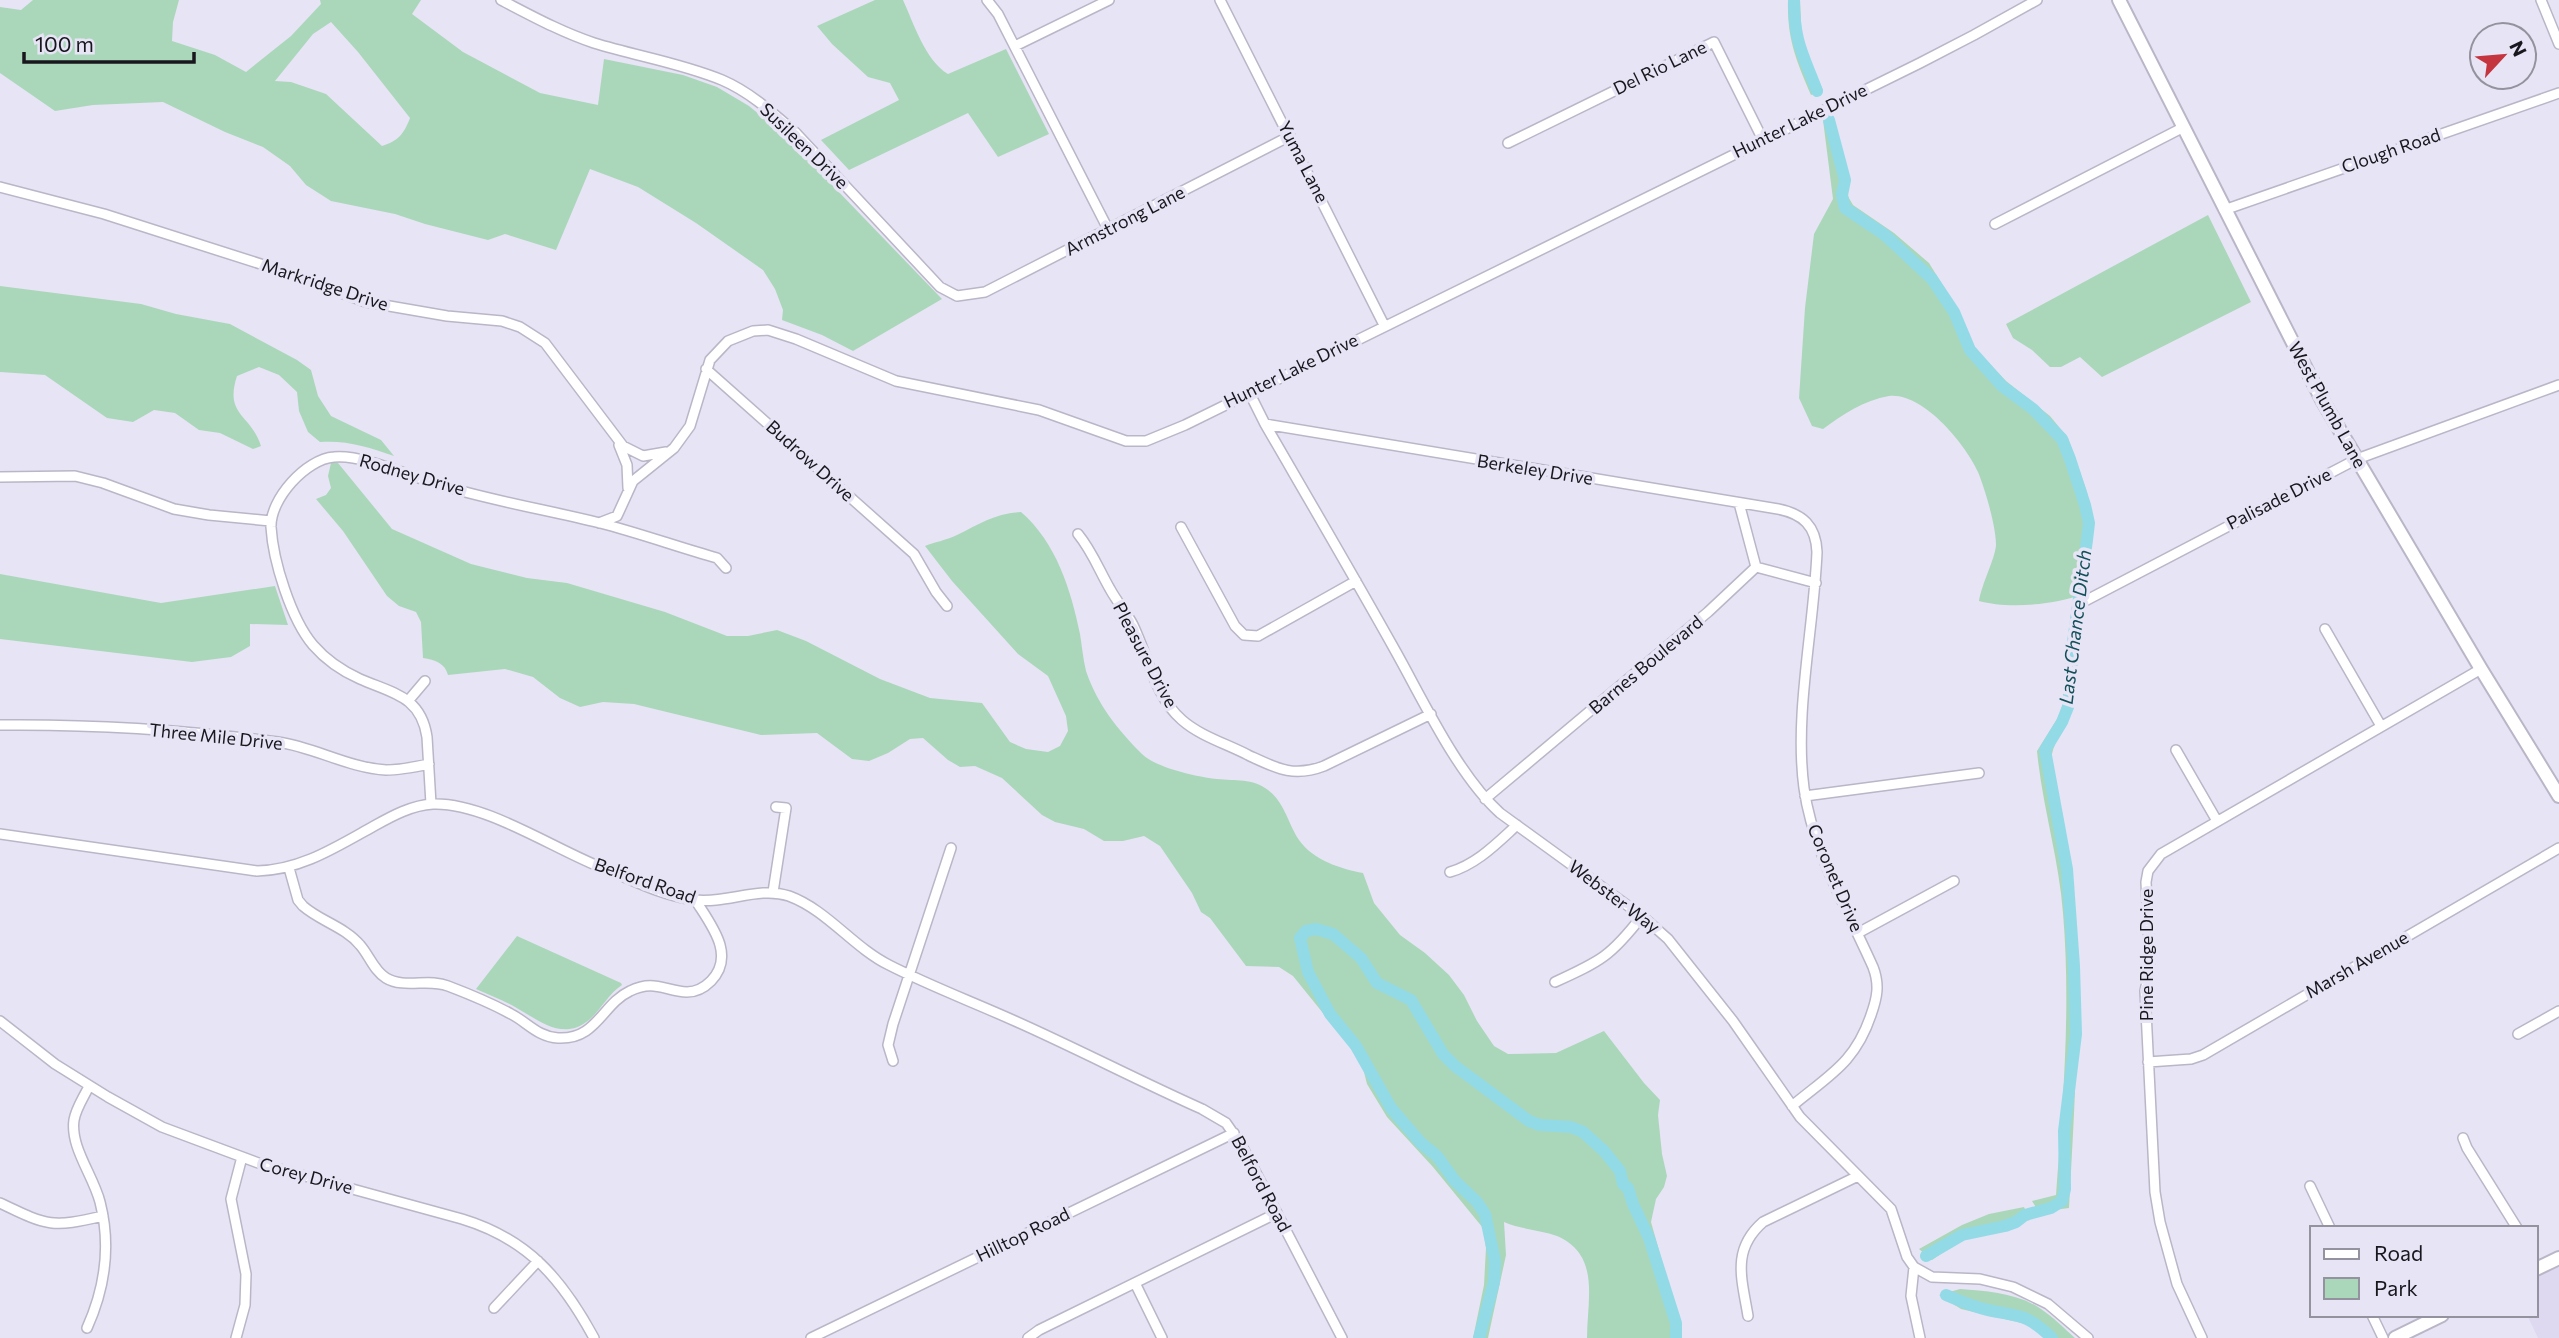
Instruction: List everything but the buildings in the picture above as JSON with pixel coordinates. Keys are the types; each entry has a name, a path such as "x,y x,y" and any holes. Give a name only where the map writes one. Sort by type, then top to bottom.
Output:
{"main road":[{"name":"West Plumb Lane","path":"2119,0 2310,377 2481,669 2559,796"},
{"path":"2538,1265 2559,1258"},
{"path":"2395,1338 2438,1317"}],"street":[{"name":"Susileen Drive","path":"501,0 559,30 595,43 681,66 723,81 747,94 773,112 796,133 940,287 957,296"},
{"path":"987,0 1015,46 1109,230"},
{"path":"1015,46 1109,0"},
{"name":"Yuma Lane","path":"1220,0 1384,326"},
{"name":"Hunter Lake Drive","path":"600,523 617,516 633,481 674,448 690,426 706,369 718,349 728,341 753,331 768,330 796,339 896,382 1039,411 1126,441 1146,441 1974,36 2037,0"},
{"path":"2541,0 2559,44"},
{"name":"Del Rio Lane","path":"1508,143 1714,41 1763,140"},
{"name":"Clough Road","path":"2224,210 2559,93"},
{"path":"1995,224 2182,128"},
{"name":"Armstrong Lane","path":"957,296 985,292 1290,136"},
{"name":"Markridge Drive","path":"0,187 117,218 270,267 366,302 435,314 502,321 520,327 545,343 610,431 624,453 629,475 628,491"},
{"name":"Budrow Drive","path":"706,369 914,554 947,606"},
{"name":"Palisade Drive","path":"2085,601 2357,459 2559,385"},
{"name":"Webster Way","path":"1249,391 1265,424 1430,714 1474,786 1485,799 1517,825 1642,916 1668,939 1733,1021 1800,1117 1891,1209 1907,1257 1914,1267"},
{"name":"Berkeley Drive","path":"1265,424 1739,503"},
{"name":"Markridge Drive","path":"610,431 623,446 643,456 664,453 674,448"},
{"name":"Rodney Drive","path":"271,521 282,495 293,480 313,463 323,458 351,457 442,486 600,523 717,558 726,568"},
{"path":"0,477 75,476 103,483 174,509 271,521 274,547 286,593 303,633 333,664 361,680 393,691 417,710 425,727 431,804"},
{"path":"1739,503 1756,567 1816,583"},
{"name":"Coronet Drive","path":"1739,503 1788,511 1806,520 1817,542 1816,583 1801,737 1805,796 1819,847 1877,977 1878,988 1864,1036 1848,1060 1792,1106"},
{"path":"1181,527 1235,626 1244,635 1258,636 1356,580"},
{"name":"Pleasure Drive","path":"1078,534 1092,553 1099,571 1132,624 1168,704 1182,720 1205,734 1292,773 1324,766 1430,714"},
{"name":"Barnes Boulevard","path":"1485,799 1708,612 1756,567"},
{"path":"2325,629 2381,726"},
{"name":"Pine Ridge Drive","path":"2202,1338 2177,1283 2160,1222 2155,1192 2145,991 2150,968 2146,882 2148,871 2161,854 2481,669"},
{"path":"408,701 425,681"},
{"name":"Three Mile Drive","path":"0,726 50,724 193,732 296,745 372,768 387,770 429,764"},
{"path":"2176,750 2217,821"},
{"path":"1805,796 1979,773"},
{"name":"Belford Road","path":"0,834 257,871 289,868 321,855 401,812 431,804 451,805 475,810 597,866 673,895 696,901 773,892 799,901 865,951 909,974 1017,1021 1202,1109 1226,1124 1234,1133 1342,1338"},
{"path":"773,892 786,808 776,807"},
{"path":"1450,872 1478,860 1517,825"},
{"path":"893,1061 888,1045 890,1036 951,848"},
{"name":"Marsh Avenue","path":"2148,1062 2203,1055 2559,848"},
{"path":"289,868 298,900 303,906 358,943 387,979 396,982 440,982 510,1013 546,1036 558,1038 571,1037 596,1026 621,996 641,986 662,986 687,992 705,986 713,979 722,961 722,950 696,901"},
{"path":"1858,933 1954,881"},
{"path":"1555,982 1608,956 1642,916"},
{"path":"2518,1034 2559,1011"},
{"name":"Corey Drive","path":"0,1021 48,1059 89,1086 162,1126 242,1157 478,1224 511,1240 538,1261 566,1291 594,1338"},
{"path":"88,1328 98,1300 104,1268 103,1216 95,1186 78,1151 74,1131 77,1110 89,1086"},
{"name":"Hilltop Road","path":"811,1338 824,1335 1234,1133"},
{"path":"2463,1138 2467,1149 2516,1226"},
{"path":"236,1338 245,1305 246,1274 231,1199 242,1157"},
{"path":"1748,1316 1741,1263 1746,1241 1754,1230 1763,1222 1858,1176"},
{"path":"2310,1186 2329,1226"},
{"path":"0,1203 36,1220 52,1224 67,1224 103,1216"},
{"path":"1028,1338 1277,1213"},
{"path":"494,1308 538,1261"},
{"path":"1920,1338 1912,1296 1914,1267 1932,1278 1980,1279 2014,1287 2048,1304 2088,1338"},
{"path":"1135,1283 1162,1338"},
{"path":"2373,1317 2383,1338"}],"shaded area":[{"path":"2559,1265 2559,1338 2538,1338 2528,1317 2538,1317 2538,1275"}],"green space":[{"path":"33,0 179,0 173,22 172,41 215,55 246,72 291,36 321,4 320,0 421,0 412,14 463,52 540,93 598,105 604,59 683,75 717,87 749,106 782,133 942,299 853,351 822,335 782,320 783,310 775,289 763,270 696,223 638,187 590,169 556,250 505,234 488,240 395,214 331,201 306,185 290,166 263,147 163,102 93,105 55,111 0,73 0,7 21,10","holes":["331,22 410,118 400,136 382,146 326,94 291,82 275,81 313,34"]},
{"path":"875,0 903,0 927,51 948,74 1006,49 1049,134 998,157 968,113 849,170 821,140 899,100 890,83 868,77 832,44 817,26"},
{"path":"1788,0 1800,0 1802,44 1823,90 1811,95 1794,49 1789,26"},
{"path":"1831,117 1846,193 1853,205 1894,233 1929,263 1947,292 1973,346 2006,381 2050,416 2068,438 2087,492 2092,521 2083,594 2031,605 2003,605 1979,601 1996,545 1984,488 1972,461 1954,435 1916,402 1902,397 1880,398 1854,409 1823,429 1812,426 1799,398 1805,308 1814,234 1833,199 1823,120"},
{"path":"2208,215 2251,302 2102,377 2080,357 2061,367 2050,367 2032,350 2013,338 2006,324"},
{"path":"0,286 141,304 230,324 311,370 318,396 331,416 381,440 394,456 357,445 320,442 308,432 299,411 297,392 279,375 259,367 237,376 234,389 236,407 257,435 261,446 253,449 220,433 199,430 175,413 154,410 133,422 107,418 45,375 0,372"},
{"path":"331,463 338,463 392,529 471,564 527,578 567,583 665,612 727,636 748,636 777,630 806,641 880,679 930,698 982,703 1010,742 1026,749 1048,752 1060,746 1068,731 1066,716 1048,676 1018,654 952,581 925,546 953,537 996,517 1021,512 1053,552 1067,584 1086,671 1096,695 1117,726 1142,754 1157,764 1178,771 1209,778 1250,782 1268,790 1278,801 1305,847 1328,862 1363,873 1374,903 1400,935 1449,975 1494,1046 1508,1054 1556,1053 1604,1031 1660,1100 1658,1115 1667,1176 1656,1199 1651,1222 1679,1321 1680,1338 1587,1338 1588,1280 1580,1255 1571,1244 1557,1236 1504,1222 1506,1255 1488,1338 1473,1338 1484,1285 1486,1248 1483,1228 1387,1117 1348,1044 1293,976 1279,967 1246,966 1210,918 1201,912 1192,893 1160,846 1144,836 1123,841 1104,841 1084,829 1055,822 1042,815 1002,778 975,766 960,767 923,738 910,739 869,761 852,759 817,733 761,735 634,704 603,702 580,707 560,698 533,677 505,669 448,675 439,663 423,658 421,622 416,612 399,606 387,596 343,531 316,499 326,495 331,488 328,476"},
{"path":"0,574 161,603 275,586 288,625 250,624 250,646 231,657 192,662 0,639"},
{"path":"2085,610 2071,711 2051,761 2067,842 2075,934 2077,1037 2069,1208 2039,1212 2032,1201 2056,1195 2065,1054 2066,984 2061,893 2037,751 2059,716 2064,700 2071,614"},
{"path":"517,936 622,985 589,1020 579,1026 560,1029 542,1023 510,1004 476,989"},
{"path":"2024,1207 2030,1220 1967,1236 1932,1260 1919,1249 1962,1225 1989,1214"},
{"path":"1960,1289 2022,1299 2045,1312 2075,1338 2047,1338 2026,1324 1961,1309 1939,1295"}],"waterway":[{"name":"Last Chance Ditch","path":"1794,0 1798,37 1817,91"},
{"name":"Last Chance Ditch","path":"1829,120 1845,180 1842,195 1845,208 1885,235 1932,279 1954,312 1970,350 2002,386 2033,409 2062,439 2089,523 2073,642 2068,707 2045,750 2067,869 2074,966 2076,1034 2064,1131 2065,1189 2062,1201 2051,1208 2025,1215 2005,1226 1962,1235 1926,1256"},
{"name":"Last Chance Ditch","path":"1479,1338 1494,1282 1495,1261 1485,1214 1437,1156 1421,1143 1391,1108 1356,1046 1330,1014 1308,972 1300,938 1306,931 1316,929 1333,934 1361,958 1377,983 1411,1000 1443,1054 1529,1121 1540,1125 1571,1127 1583,1132 1604,1151 1620,1171 1623,1184 1628,1188 1649,1238 1676,1323 1676,1338"},
{"name":"Last Chance Ditch","path":"1946,1295 1977,1307 2022,1317 2036,1324 2052,1338"}]}
